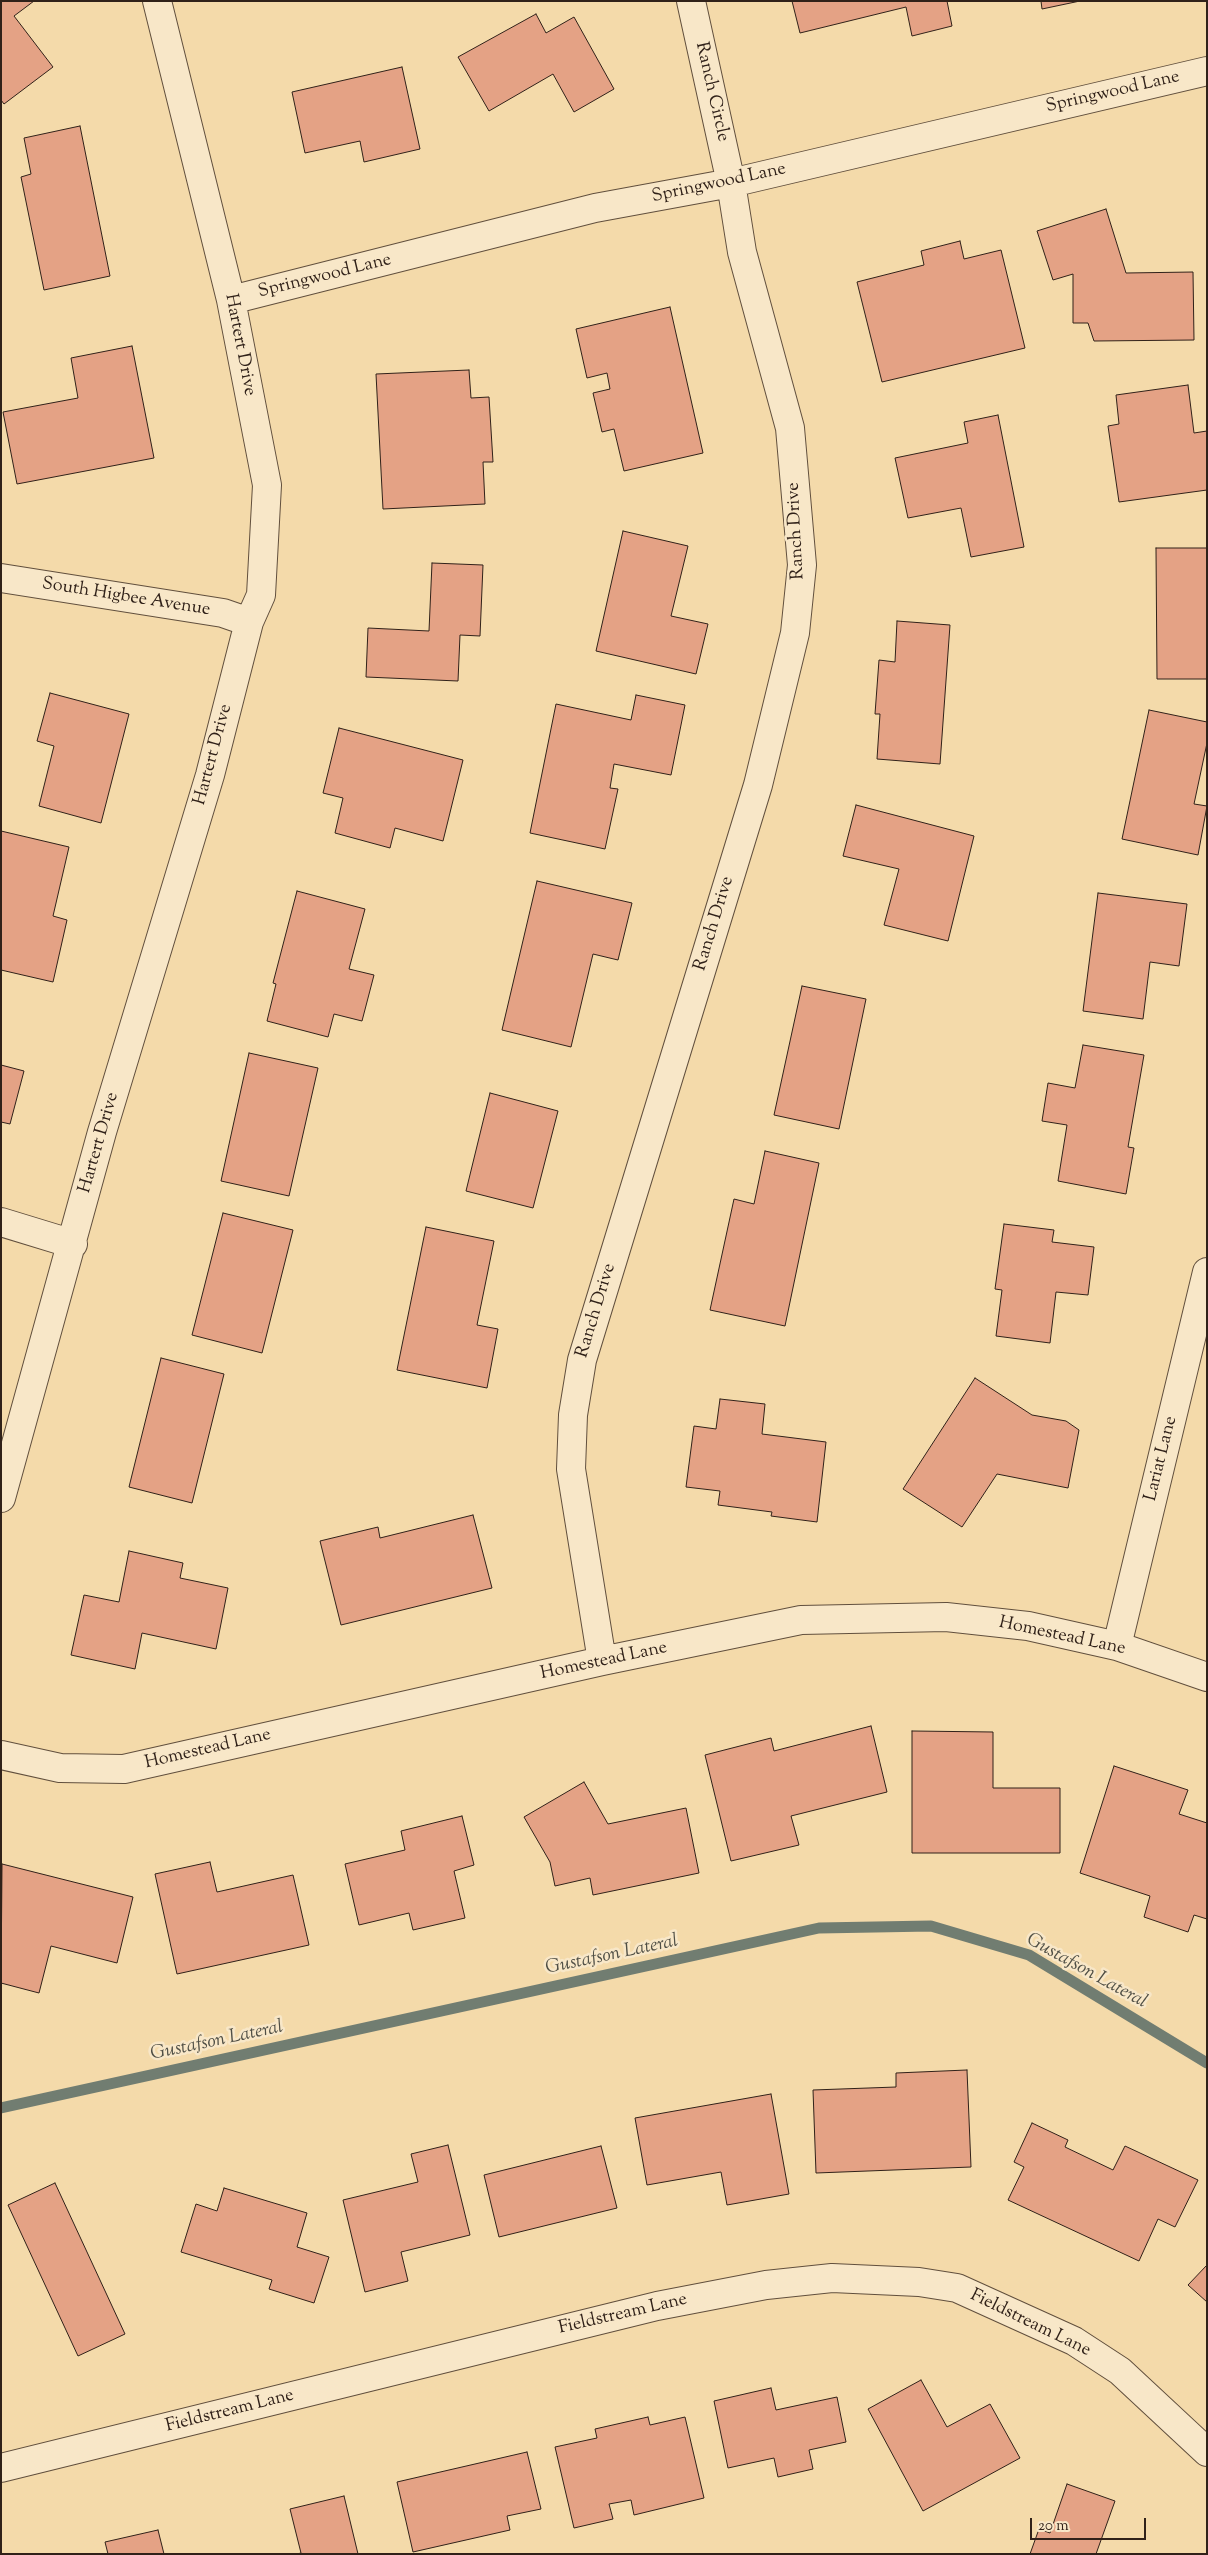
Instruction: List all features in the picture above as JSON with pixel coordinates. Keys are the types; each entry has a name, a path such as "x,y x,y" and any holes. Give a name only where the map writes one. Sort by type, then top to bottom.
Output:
{"street":[{"name":"Hartert Drive","path":"1,1498 73,1244 102,1132 210,775 249,622 261,594 267,485 231,300 157,1"},
{"name":"Ranch Circle","path":"691,1 732,183"},
{"name":"Springwood Lane","path":"231,300 595,208 732,183 1207,71"},
{"name":"Ranch Drive","path":"602,1661 571,1469 572,1415 582,1360 758,785 795,633 802,565 790,428 742,252 732,183"},
{"name":"South Higbee Avenue","path":"1,578 223,613 249,622"},
{"path":"1,1222 73,1244"},
{"name":"Lariat Lane","path":"1117,1646 1207,1272"},
{"name":"Homestead Lane","path":"1,1755 60,1768 124,1769 602,1661 801,1620 946,1617 1028,1626 1117,1646 1207,1677"},
{"name":"Fieldstream Lane","path":"1,2468 657,2306 766,2285 832,2278 919,2282 957,2288 1074,2341 1120,2371 1207,2452"}],"building":[{"path":"1,1 34,1 14,16 53,67 4,104 1,100"},
{"path":"792,1 947,1 952,26 912,36 906,7 800,33"},
{"path":"1041,1 1080,1 1042,9"},
{"path":"536,14 546,33 574,17 614,89 574,112 553,74 489,111 458,57"},
{"path":"402,67 420,149 364,162 360,141 305,153 292,92"},
{"path":"80,126 110,276 44,290 21,177 31,174 24,138"},
{"path":"1106,209 1126,273 1193,272 1194,340 1094,341 1088,323 1073,323 1073,274 1053,280 1037,231"},
{"path":"960,241 964,259 1001,250 1025,348 882,382 857,282 924,265 921,251"},
{"path":"670,307 703,453 624,471 614,429 602,432 593,393 610,389 607,373 587,378 576,329"},
{"path":"132,346 154,458 17,484 3,412 78,398 71,358"},
{"path":"469,370 471,398 489,397 493,462 483,462 485,504 383,509 376,374"},
{"path":"1188,385 1194,433 1207,431 1207,490 1119,502 1108,426 1119,424 1116,395"},
{"path":"998,415 1024,547 971,557 961,508 908,518 895,458 968,443 964,422"},
{"path":"623,531 688,546 671,616 708,624 696,674 596,651"},
{"path":"1156,548 1207,548 1207,679 1157,679"},
{"path":"432,563 483,565 480,636 460,635 458,681 366,677 368,628 429,631"},
{"path":"897,621 950,625 940,764 877,759 880,714 875,714 879,660 895,662"},
{"path":"50,693 129,714 101,823 39,806 54,746 37,741"},
{"path":"636,695 685,705 671,775 614,764 610,788 618,789 605,849 530,833 556,704 631,720"},
{"path":"1149,710 1207,722 1207,743 1194,804 1207,806 1198,855 1122,839"},
{"path":"339,728 463,760 443,841 395,828 390,848 335,833 343,798 323,793"},
{"path":"856,805 974,836 948,941 884,925 899,869 843,856"},
{"path":"1,831 69,847 53,916 67,920 53,982 1,970"},
{"path":"537,881 632,903 618,960 593,954 571,1047 502,1030"},
{"path":"297,891 365,909 349,969 374,975 362,1021 334,1014 328,1037 267,1021 276,984 273,983"},
{"path":"1098,893 1187,904 1179,966 1150,962 1143,1019 1083,1011"},
{"path":"802,986 866,999 839,1129 774,1115"},
{"path":"1083,1045 1144,1055 1128,1147 1134,1148 1126,1194 1058,1181 1067,1125 1042,1121 1048,1083 1075,1088"},
{"path":"249,1053 318,1068 289,1196 221,1181"},
{"path":"1,1065 24,1071 10,1124 1,1122"},
{"path":"490,1093 558,1111 533,1208 466,1191"},
{"path":"765,1151 819,1163 785,1326 710,1310 734,1199 754,1204"},
{"path":"223,1213 293,1230 262,1353 192,1335"},
{"path":"1004,1224 1054,1230 1052,1242 1094,1247 1088,1295 1056,1292 1050,1343 996,1336 1002,1290 995,1289"},
{"path":"426,1227 494,1241 477,1325 498,1329 487,1388 397,1370"},
{"path":"161,1358 224,1374 192,1503 129,1487"},
{"path":"975,1378 1032,1415 1066,1421 1079,1430 1068,1488 997,1474 962,1527 903,1489"},
{"path":"720,1399 765,1404 762,1434 826,1442 817,1522 771,1516 772,1512 718,1505 720,1491 686,1487 694,1426 716,1429"},
{"path":"473,1515 492,1588 341,1625 320,1541 378,1527 380,1538"},
{"path":"129,1551 183,1563 180,1578 228,1588 216,1649 142,1633 135,1669 71,1655 84,1595 119,1602"},
{"path":"871,1726 887,1792 791,1816 799,1845 731,1861 705,1755 771,1738 774,1751"},
{"path":"912,1731 993,1732 993,1788 1060,1788 1060,1853 912,1853"},
{"path":"1114,1766 1188,1790 1179,1814 1207,1823 1207,1919 1194,1915 1188,1932 1144,1917 1150,1896 1080,1873"},
{"path":"584,1782 608,1824 686,1808 699,1873 593,1895 590,1878 555,1886 550,1862 524,1817"},
{"path":"462,1816 474,1865 454,1871 465,1918 413,1930 409,1913 359,1925 345,1864 405,1850 401,1831"},
{"path":"210,1862 217,1892 293,1875 309,1945 177,1974 155,1874"},
{"path":"2,1864 133,1897 117,1963 51,1946 39,1993 1,1983"},
{"path":"967,2070 971,2167 816,2173 813,2090 896,2087 896,2073"},
{"path":"771,2094 789,2194 727,2205 721,2172 647,2185 635,2118"},
{"path":"1032,2123 1068,2140 1065,2147 1113,2170 1125,2146 1198,2180 1175,2227 1158,2219 1139,2261 1008,2200 1024,2167 1014,2162"},
{"path":"448,2145 470,2235 401,2252 408,2281 365,2292 343,2200 418,2182 411,2154"},
{"path":"601,2146 617,2208 499,2237 484,2175"},
{"path":"55,2183 125,2334 78,2356 8,2205"},
{"path":"224,2188 307,2213 297,2247 329,2257 314,2303 269,2289 272,2280 181,2252 196,2204 217,2211"},
{"path":"1207,2265 1207,2302 1188,2285"},
{"path":"921,2380 947,2427 990,2404 1020,2458 923,2511 868,2409"},
{"path":"771,2388 776,2410 837,2397 846,2442 809,2450 813,2469 778,2477 774,2458 728,2468 714,2401"},
{"path":"648,2417 650,2425 685,2417 704,2498 634,2515 631,2500 609,2504 613,2519 574,2528 555,2447 597,2438 595,2429"},
{"path":"527,2452 541,2509 507,2516 510,2530 413,2552 397,2482"},
{"path":"1067,2484 1115,2501 1096,2554 1030,2554 1039,2529 1050,2533"},
{"path":"344,2496 358,2554 297,2554 301,2553 290,2509"},
{"path":"158,2530 164,2554 108,2554 105,2542"}],"waterway":[{"name":"Gustafson Lateral","path":"1,2108 819,1928 931,1926 1029,1955 1207,2063"}]}
